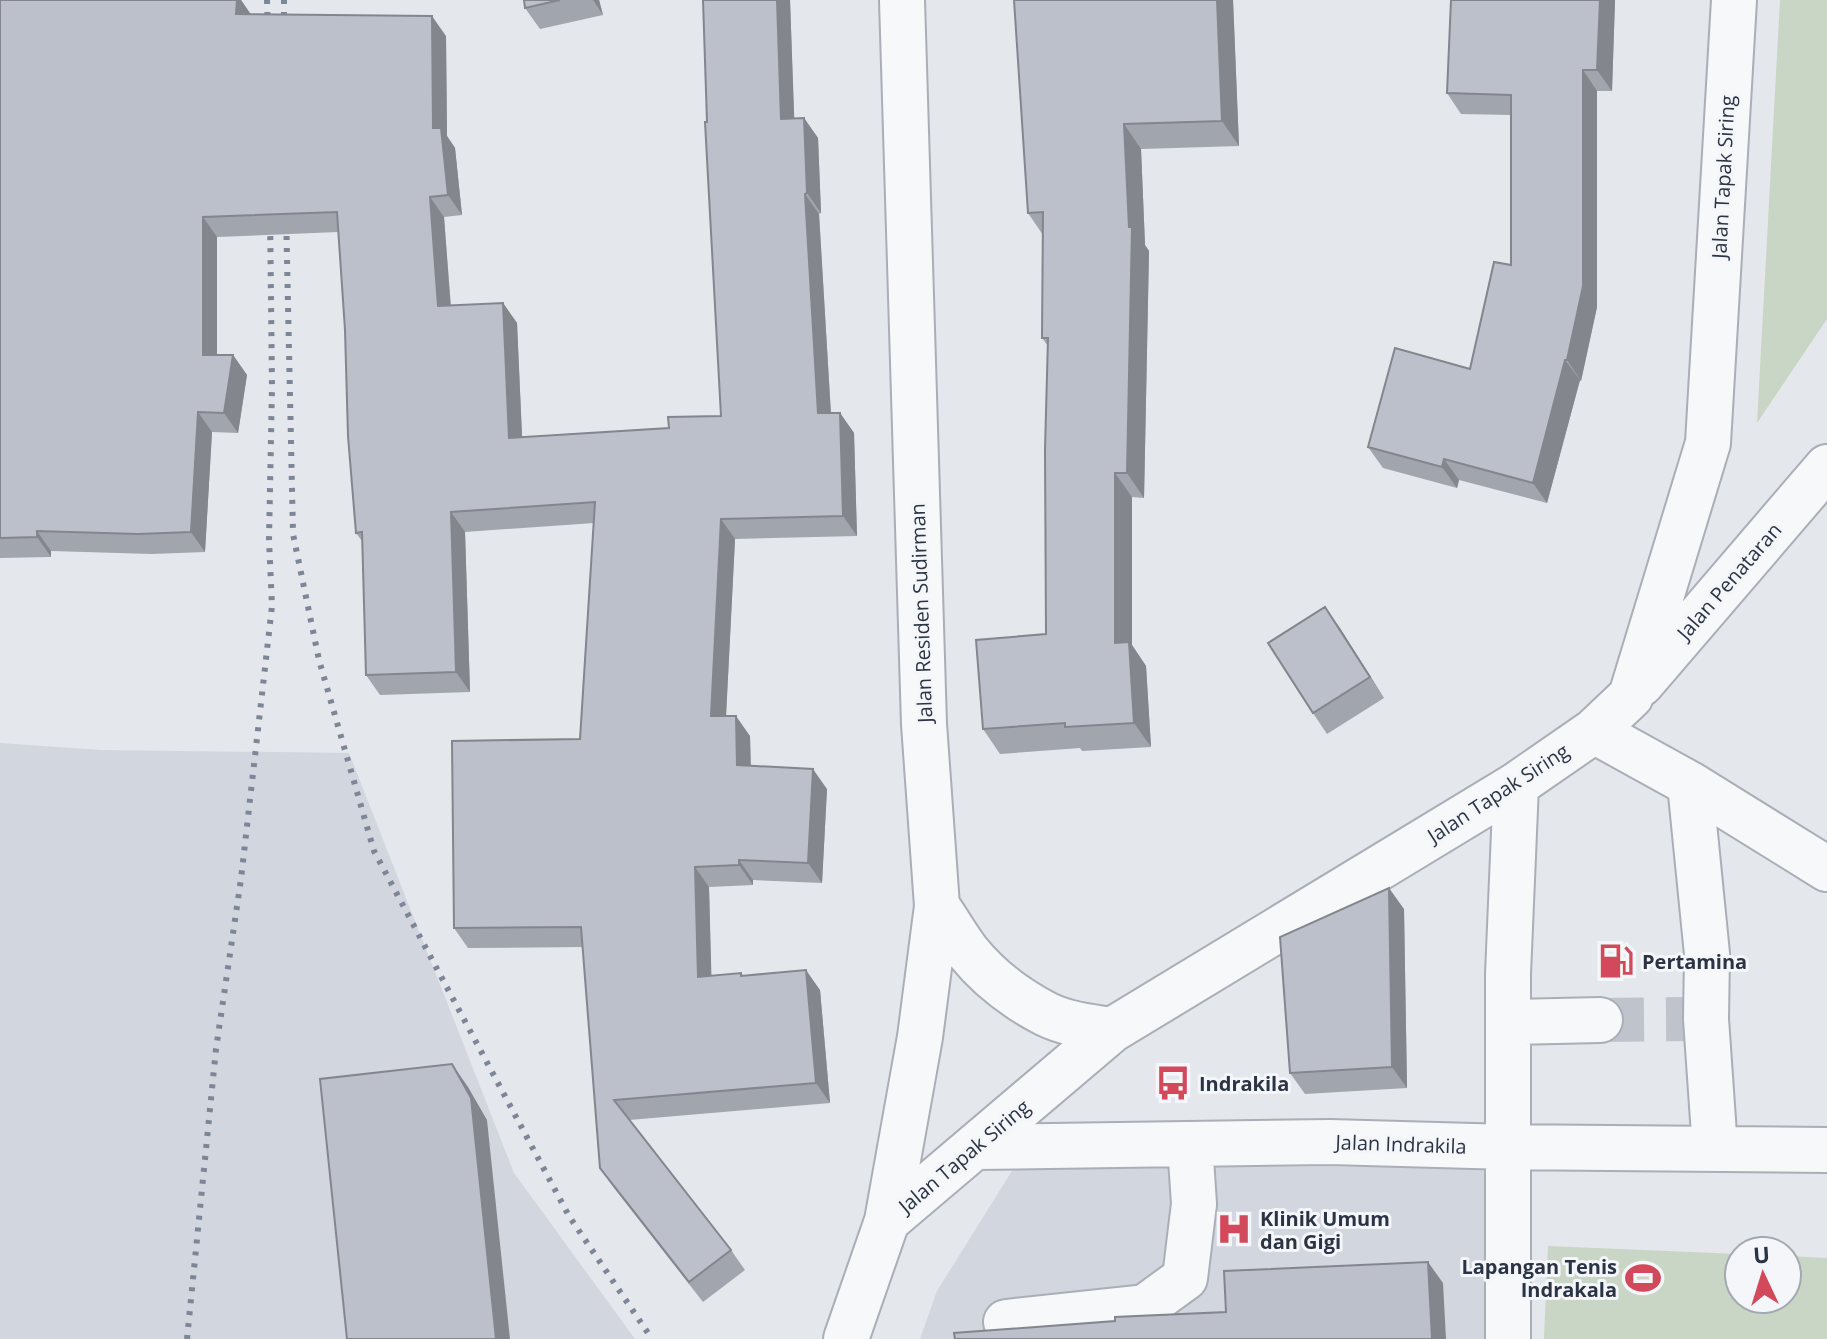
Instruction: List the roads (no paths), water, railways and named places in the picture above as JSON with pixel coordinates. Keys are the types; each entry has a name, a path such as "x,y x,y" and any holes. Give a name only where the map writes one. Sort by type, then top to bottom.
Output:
{"street":[{"name":"Jalan Residen Sudirman","path":"887,1221 920,1037 937,906 924,724 902,0"},
{"name":"Jalan Tapak Siring","path":"846,1339 887,1221 1112,1030 1516,785 1594,731 1631,696 1708,443 1734,0"},
{"name":"Jalan Penataran","path":"1631,696 1827,467"},
{"path":"1594,731 1690,784 1827,869"},
{"path":"1690,784 1707,954 1699,1019 1715,1149"},
{"path":"1508,1339 1508,974 1516,785"},
{"path":"937,906 967,951 1011,992 1048,1015 1078,1025 1112,1030"},
{"path":"1508,1022 1600,1020"},
{"name":"Jalan Indrakila","path":"975,1147 1330,1142 1827,1150"},
{"path":"1006,1322 1145,1307 1185,1278 1194,1204 1190,1144"}],"tunnel":[{"path":"1600,1020 1691,1019"}],"railway":[{"path":"267,0 268,36"},
{"path":"284,0 284,36"},
{"path":"187,1339 216,1049 241,879 272,606 269,540 272,387 270,212"},
{"path":"286,212 293,534 319,660 374,851 569,1216 652,1339"}],"place":[{"name":"Pertamina","path":"1616,961"},
{"name":"Indrakila","path":"1173,1083"},
{"name":"Klinik Umum dan Gigi","path":"1234,1229"},
{"name":"Lapangan Tenis Indrakala","path":"1643,1278"}]}
